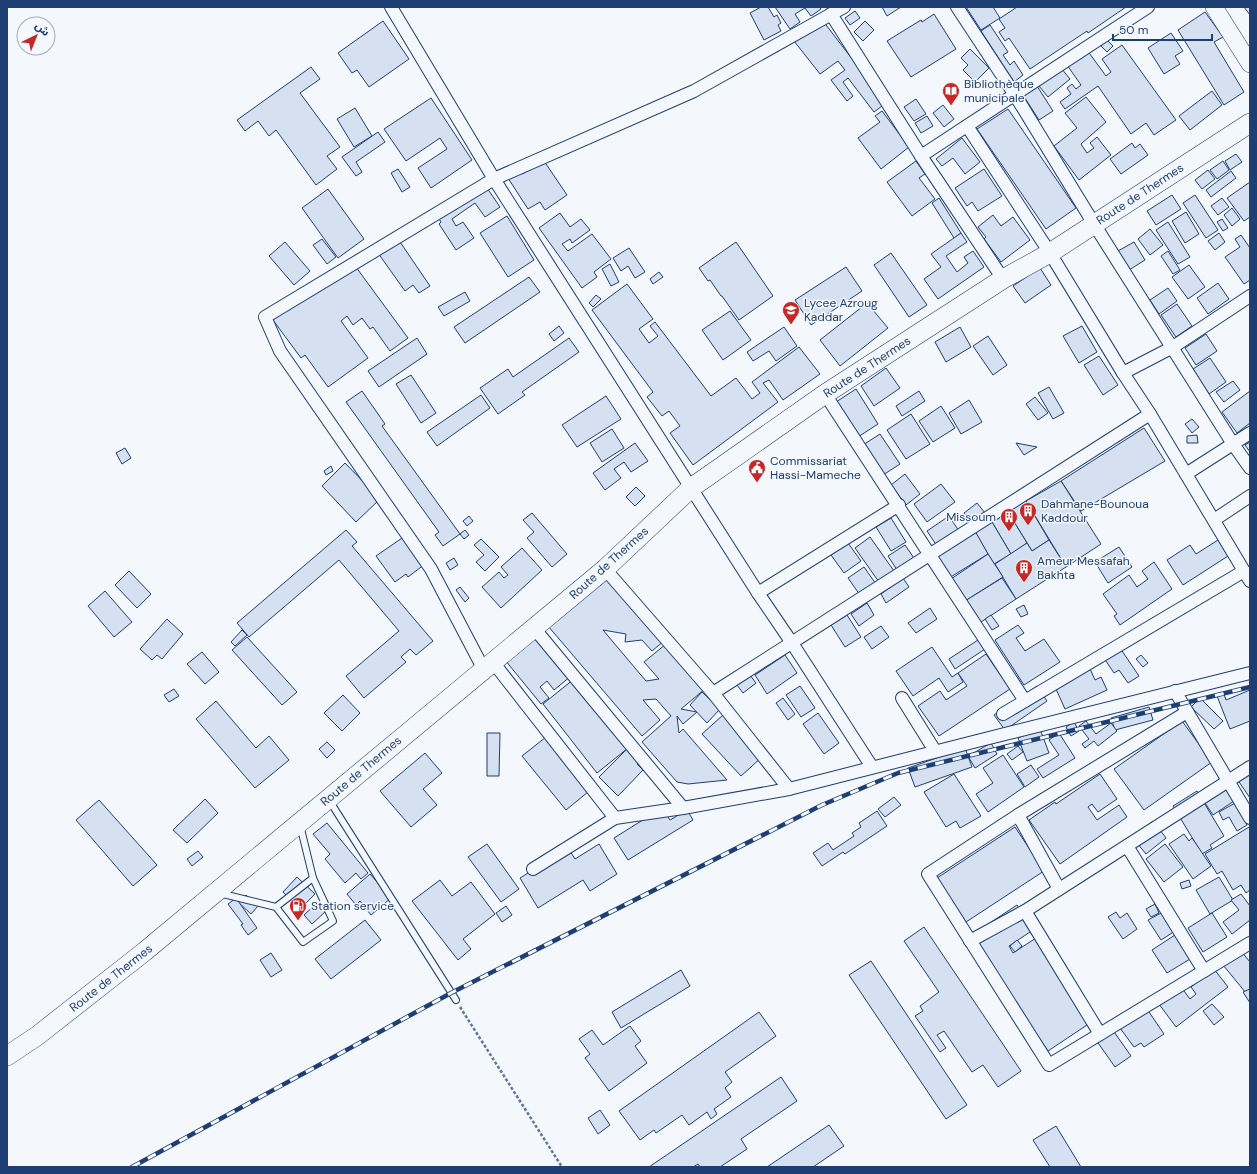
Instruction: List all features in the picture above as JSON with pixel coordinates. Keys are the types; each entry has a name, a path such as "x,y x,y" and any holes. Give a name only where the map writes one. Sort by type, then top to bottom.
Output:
{"main road":[{"path":"1214,7 1250,64"},
{"name":"Route de Thermes","path":"7,1056 61,1018 144,952 300,823 605,568 691,488 825,394 1003,279 1050,253 1250,123"}],"street":[{"path":"391,7 494,179 758,593 872,767"},
{"path":"615,818 488,666 431,569 280,351 265,317 494,179 694,91 844,7"},
{"path":"957,7 1015,96 1233,444 1250,468"},
{"path":"921,156 1015,96 1148,7"},
{"path":"831,14 921,156 1003,279"},
{"path":"967,126 1050,253 1150,414 1247,576 1003,714"},
{"path":"1124,373 1173,347 1250,296"},
{"path":"825,394 1025,701"},
{"path":"713,693 1150,414"},
{"path":"1186,474 1250,433"},
{"path":"1214,520 1250,496"},
{"path":"758,593 899,506"},
{"path":"605,568 713,693 789,789"},
{"path":"534,628 683,808"},
{"path":"533,868 615,818 683,808 789,789 1250,673"},
{"path":"1175,691 1250,818"},
{"path":"902,698 935,752"},
{"path":"1187,712 1018,815 928,874 1049,1065 1250,943"},
{"path":"970,941 1025,911 1250,767"},
{"path":"1018,815 1059,889"},
{"path":"1126,846 1204,971"},
{"path":"1025,911 1100,1034"}],"lane":[{"path":"328,799 456,1000"},
{"path":"216,892 276,907 303,942 333,921 312,878 300,823"},
{"path":"276,907 312,878"}],"path":[{"path":"456,1000 562,1167"}],"building":[{"path":"761,7 768,7 774,17 777,15 781,23 778,25 781,31 764,40 750,13"},
{"path":"775,7 820,7 821,9 811,16 805,8 795,14 800,22 790,29"},
{"path":"882,7 901,7 887,16"},
{"path":"966,7 993,7 1000,18 981,30"},
{"path":"1017,7 1126,7 1088,33 1087,31 1030,69 1009,38 1005,41 999,32 1005,28 999,19"},
{"path":"1244,7 1250,7 1250,15"},
{"path":"855,11 860,18 850,25 845,18"},
{"path":"1205,12 1223,37 1214,42 1244,92 1224,105 1178,30"},
{"path":"934,14 956,49 911,77 887,41 921,20 922,22"},
{"path":"383,21 409,59 369,87 357,70 352,73 338,53"},
{"path":"823,21 886,103 874,112 848,78 843,82 853,96 847,101 831,80 845,70 838,61 820,74 794,41"},
{"path":"865,21 874,30 863,41 854,32"},
{"path":"990,25 1008,52 1003,55 1010,65 1014,61 1023,75 1014,82 981,31"},
{"path":"1171,33 1183,51 1175,56 1180,64 1164,74 1148,48"},
{"path":"1107,40 1113,46 1107,52 1101,46"},
{"path":"1122,45 1176,120 1154,135 1146,123 1131,134 1098,86 1065,109 1060,102 1071,94 1067,88 1072,84 1076,89 1081,85 1067,65 1087,50 1106,76 1111,72 1102,59"},
{"path":"970,49 989,68 975,82 963,70 968,65 961,58"},
{"path":"311,67 320,79 300,93 340,147 327,156 337,169 316,185 276,130 269,136 258,121 245,131 237,120"},
{"path":"1061,68 1070,79 1048,97 1039,86"},
{"path":"1037,86 1053,111 1039,120 1023,95"},
{"path":"1212,91 1222,105 1190,130 1179,116"},
{"path":"1086,97 1106,122 1081,144 1087,153 1094,148 1090,143 1097,137 1111,155 1079,180 1054,146 1077,128 1065,113"},
{"path":"431,98 472,160 431,188 418,168 447,149 440,138 406,161 384,129"},
{"path":"916,99 926,114 914,121 904,107"},
{"path":"943,105 954,119 944,127 933,113"},
{"path":"355,108 372,136 354,147 337,119"},
{"path":"1008,109 1076,208 1046,229 977,129"},
{"path":"882,111 909,147 881,169 858,138 880,122 875,116"},
{"path":"927,116 933,126 921,133 915,123"},
{"path":"378,132 385,142 356,162 362,172 356,176 342,157"},
{"path":"962,138 980,162 965,174 953,158 942,166 936,159"},
{"path":"1132,143 1135,148 1140,144 1148,155 1121,174 1110,159"},
{"path":"1236,154 1242,162 1230,170 1225,161"},
{"path":"540,155 567,195 545,210 540,202 528,209 506,175 518,168 522,174 526,172 522,166"},
{"path":"916,161 925,174 919,178 935,199 912,216 887,182"},
{"path":"1223,161 1229,170 1217,179 1210,170"},
{"path":"398,169 410,187 402,192 391,173"},
{"path":"984,169 1002,196 978,211 972,202 967,206 955,188"},
{"path":"1208,170 1215,179 1202,189 1195,180"},
{"path":"1231,171 1236,178 1211,197 1206,190"},
{"path":"1250,182 1250,217 1244,221 1227,198"},
{"path":"485,185 500,207 485,217 475,203 452,219 456,226 463,222 474,238 456,250 439,224 441,222 437,216"},
{"path":"328,189 364,239 338,258 302,208"},
{"path":"1172,195 1181,209 1156,225 1147,211"},
{"path":"1195,195 1218,230 1206,238 1183,203"},
{"path":"939,198 961,233 954,238 932,203"},
{"path":"1222,198 1229,207 1218,215 1211,206"},
{"path":"1232,208 1240,219 1232,226 1224,215"},
{"path":"1186,212 1199,234 1185,243 1172,221"},
{"path":"560,213 570,227 581,219 590,230 572,243 570,239 562,244 568,251 592,234 611,259 594,272 597,277 582,288 539,228"},
{"path":"993,215 1001,226 1013,217 1030,240 1001,262 984,239 986,237 978,227"},
{"path":"507,216 534,260 508,277 480,233"},
{"path":"1222,219 1228,228 1223,231 1217,222"},
{"path":"1168,222 1190,257 1178,264 1156,230"},
{"path":"1150,229 1163,245 1150,255 1138,239"},
{"path":"961,233 967,242 946,256 957,272 968,263 964,257 973,251 984,267 938,299 924,279 941,267 931,254"},
{"path":"1219,233 1225,242 1215,250 1208,241"},
{"path":"1241,235 1250,248 1250,280 1244,284 1225,257 1240,247 1235,239"},
{"path":"322,239 336,257 327,264 313,245"},
{"path":"398,239 430,286 419,293 413,285 405,291 378,253"},
{"path":"285,242 310,271 294,285 269,256"},
{"path":"736,242 773,296 739,320 710,280 708,281 699,268"},
{"path":"1134,242 1145,260 1129,270 1118,251"},
{"path":"629,248 645,272 635,278 628,266 621,271 613,258"},
{"path":"1168,251 1180,270 1173,274 1161,256"},
{"path":"891,253 927,305 909,317 874,265"},
{"path":"353,263 408,338 390,351 373,327 370,329 362,318 353,325 347,316 341,321 368,358 328,387 305,355 301,358 273,320"},
{"path":"610,264 619,282 611,286 602,269"},
{"path":"1189,265 1205,287 1188,299 1172,277"},
{"path":"846,267 862,291 811,325 795,300"},
{"path":"1040,268 1051,285 1025,303 1013,286"},
{"path":"659,272 663,277 653,284 650,279"},
{"path":"529,277 540,292 465,343 454,327"},
{"path":"1218,283 1229,299 1208,314 1197,298"},
{"path":"627,284 653,319 639,329 649,343 658,336 650,326 655,322 711,396 736,378 752,399 760,393 752,382 799,347 820,374 783,400 769,380 763,383 778,402 693,465 670,433 680,426 669,411 662,416 647,397 653,392 592,310"},
{"path":"1168,288 1177,301 1159,314 1150,300"},
{"path":"465,292 470,301 444,316 438,307"},
{"path":"596,295 601,299 593,307 589,303"},
{"path":"867,303 888,328 840,366 820,340"},
{"path":"1177,304 1192,326 1176,337 1161,315"},
{"path":"730,311 751,340 723,360 702,330"},
{"path":"559,326 564,333 554,341 549,334"},
{"path":"1082,326 1097,352 1079,363 1063,336"},
{"path":"784,327 797,346 776,361 769,351 753,361 747,352"},
{"path":"960,327 971,347 946,362 935,342"},
{"path":"1206,334 1217,351 1196,365 1185,348"},
{"path":"988,336 1007,365 993,375 973,346"},
{"path":"417,338 427,354 379,387 368,371"},
{"path":"569,338 579,352 522,392 525,395 498,414 480,388 508,369 513,377"},
{"path":"1099,356 1118,385 1103,395 1084,365"},
{"path":"1210,358 1226,382 1209,394 1193,369"},
{"path":"886,368 900,388 874,406 861,386"},
{"path":"411,375 436,413 421,423 396,384"},
{"path":"1233,381 1240,390 1224,402 1216,392"},
{"path":"1049,387 1064,413 1053,419 1038,393"},
{"path":"856,389 878,424 858,437 836,402"},
{"path":"362,391 385,424 382,426 460,534 443,546 435,535 439,532 346,402"},
{"path":"919,391 925,401 902,416 896,406"},
{"path":"1250,391 1250,423 1237,433 1222,412"},
{"path":"481,395 490,408 437,446 427,432"},
{"path":"606,396 621,419 577,447 562,425"},
{"path":"1035,397 1048,413 1038,420 1026,404"},
{"path":"969,400 982,422 961,434 949,413"},
{"path":"941,406 955,428 933,442 919,421"},
{"path":"911,414 930,444 906,459 887,430"},
{"path":"1192,419 1199,427 1192,433 1185,424"},
{"path":"1144,428 1165,461 1081,511 1061,481"},
{"path":"612,429 624,448 602,462 590,443"},
{"path":"880,434 900,464 883,475 863,445"},
{"path":"1197,435 1198,443 1187,443 1187,436"},
{"path":"1250,442 1250,452 1245,445"},
{"path":"635,443 648,461 631,472 624,462 614,469 621,478 605,490 593,473"},
{"path":"1016,443 1037,447 1024,455"},
{"path":"125,448 131,458 122,464 116,453"},
{"path":"345,463 380,499 356,522 322,486"},
{"path":"331,466 333,471 326,475 324,471"},
{"path":"905,474 920,494 906,505 891,485"},
{"path":"1061,481 1101,544 1066,567 1026,501"},
{"path":"941,484 955,502 927,522 914,504"},
{"path":"636,487 645,496 635,506 626,497"},
{"name":"Dahmane-Bounoua Kaddour","path":"1026,501 1049,540 1032,551 1008,512"},
{"path":"977,503 985,513 972,524 964,513"},
{"name":"Missoum","path":"1008,512 1027,543 1011,554 992,522"},
{"path":"532,513 567,554 552,567 527,538 534,532 523,520"},
{"path":"469,516 473,521 467,526 463,521"},
{"path":"949,516 959,531 937,546 927,531"},
{"path":"891,518 906,542 891,551 876,527"},
{"path":"992,522 1011,554 994,564 975,532"},
{"path":"346,530 357,542 352,546 433,641 416,655 410,649 401,657 406,662 364,698 346,676 399,631 339,560 249,637 237,623"},
{"path":"465,530 469,535 464,539 460,534"},
{"path":"975,531 988,554 949,578 936,554"},
{"path":"405,536 425,564 408,577 406,574 395,582 376,556"},
{"path":"870,537 894,571 879,582 855,548"},
{"path":"481,539 499,557 485,571 476,562 484,555 474,545"},
{"name":"Ameur Messafah Bakhta","path":"1049,540 1066,567 1016,599 995,564 1027,543 1032,551"},
{"path":"1218,540 1228,556 1183,585 1167,560 1190,545 1196,554"},
{"path":"848,543 861,561 844,573 831,555"},
{"path":"905,545 916,561 899,573 888,556"},
{"path":"1119,547 1132,567 1108,583 1095,562"},
{"path":"522,548 542,570 501,608 482,587 499,572 504,578 508,575 501,567"},
{"path":"988,554 1003,577 965,601 951,579"},
{"path":"454,558 458,565 450,570 446,563"},
{"path":"1154,562 1172,589 1120,625 1114,616 1117,614 1103,594 1129,575 1137,587 1148,579 1142,571"},
{"path":"864,567 876,584 860,595 848,578"},
{"path":"129,571 151,594 137,608 115,585"},
{"path":"608,574 665,640 652,651 642,640 625,642 626,634 603,630 646,681 659,679 644,662 666,644 705,689 681,709 697,712 683,724 677,716 679,733 683,729 727,780 688,784 677,782 642,742 671,716 656,699 643,700 660,720 642,736 548,626"},
{"path":"903,578 909,587 886,603 881,594"},
{"path":"1002,578 1016,599 981,622 965,601"},
{"path":"460,587 469,598 465,602 456,590"},
{"path":"105,591 132,622 114,637 88,606"},
{"path":"867,603 874,615 859,626 851,614"},
{"path":"1024,605 1028,614 1021,617 1016,609"},
{"path":"930,608 937,619 916,633 908,623"},
{"path":"847,615 861,637 845,647 831,625"},
{"path":"991,615 999,626 992,630 985,619"},
{"path":"167,619 183,634 162,659 157,655 152,660 140,649"},
{"path":"1018,625 1024,633 1016,638 1025,651 1044,639 1060,662 1024,685 995,640"},
{"path":"881,626 889,637 872,649 864,637"},
{"path":"242,630 247,635 235,646 231,642"},
{"path":"536,634 571,676 554,690 547,681 540,687 549,698 541,704 505,660"},
{"path":"247,637 297,692 282,705 232,650"},
{"path":"978,640 985,649 955,669 949,659"},
{"path":"1116,642 1139,676 1128,683 1119,670 1114,673 1100,652"},
{"path":"932,647 952,677 958,673 963,682 948,692 939,678 913,696 896,671"},
{"path":"202,652 219,672 205,684 187,664"},
{"path":"986,654 1010,689 939,736 918,706 940,691 946,700 967,686 958,673"},
{"path":"785,655 797,673 767,694 755,675"},
{"path":"1141,655 1148,663 1143,667 1136,659"},
{"path":"1087,662 1095,680 1101,677 1107,690 1065,709 1051,678"},
{"path":"750,675 756,683 743,693 737,685"},
{"path":"574,679 628,748 597,773 543,704"},
{"path":"800,686 815,708 801,717 786,695"},
{"path":"1037,686 1047,701 1005,730 994,715"},
{"path":"174,689 179,696 169,702 164,695"},
{"path":"1250,690 1250,721 1230,729 1217,696 1224,694 1226,700"},
{"path":"702,692 720,709 707,723 690,705"},
{"path":"343,695 360,713 342,731 324,713"},
{"path":"783,698 795,714 788,720 776,703"},
{"path":"1200,698 1223,721 1214,729 1191,707"},
{"path":"216,701 256,748 269,736 289,760 255,788 196,719"},
{"path":"1149,707 1153,720 1115,730 1111,718"},
{"path":"818,713 839,743 824,754 803,724"},
{"path":"723,715 762,757 741,776 702,734"},
{"path":"1086,721 1096,734 1111,723 1117,731 1098,746 1094,741 1085,748 1082,744 1089,739 1079,726"},
{"path":"1182,721 1212,762 1144,810 1114,769"},
{"path":"1074,722 1079,731 1071,736 1066,727"},
{"path":"1040,729 1049,753 1027,761 1018,738"},
{"path":"487,733 500,733 499,776 487,776"},
{"path":"551,733 594,787 566,810 522,756"},
{"path":"1059,733 1075,758 1043,778 1037,769 1059,755 1049,740"},
{"path":"327,742 335,750 327,758 319,749"},
{"path":"991,743 997,754 975,768 968,756"},
{"path":"1018,746 1023,752 1012,760 1007,754"},
{"path":"629,747 641,759 637,764 643,770 618,796 599,777"},
{"path":"965,748 972,767 915,787 908,768"},
{"path":"425,753 442,773 423,789 437,805 411,827 380,791"},
{"path":"1003,755 1024,787 988,812 976,794 993,783 983,768"},
{"path":"1250,761 1250,798 1233,773"},
{"path":"1031,765 1039,777 1025,787 1017,774"},
{"path":"954,774 981,816 960,828 956,821 946,827 924,792"},
{"path":"1100,774 1117,799 1098,812 1092,804 1088,807 1097,820 1119,805 1127,817 1060,864 1029,820 1055,802 1056,804"},
{"path":"1219,780 1234,801 1213,815 1199,794"},
{"path":"1197,791 1224,836 1210,845 1212,848 1202,854 1173,806"},
{"path":"894,797 901,805 885,817 878,809"},
{"path":"205,799 218,813 187,843 173,830"},
{"path":"99,800 157,865 133,886 76,820"},
{"path":"1235,803 1247,825 1237,831 1229,817 1223,820 1219,812"},
{"path":"662,808 670,820 687,810 693,820 628,860 614,838"},
{"path":"877,811 887,826 845,854 843,852 822,866 813,853 828,843 833,850 854,836 852,833 861,827 859,823"},
{"path":"1153,821 1166,838 1146,854 1132,837"},
{"path":"327,823 368,873 361,879 356,873 345,883 325,859 330,854 313,834"},
{"path":"1015,827 1044,871 966,922 937,878"},
{"path":"1249,827 1250,890 1246,893 1241,885 1233,890 1222,871 1217,874 1205,854"},
{"path":"1184,834 1189,841 1192,838 1211,866 1193,879 1169,844"},
{"path":"487,844 519,889 501,902 468,857"},
{"path":"599,844 617,874 590,891 583,880 538,908 520,878 568,848 575,859"},
{"path":"1165,844 1183,867 1164,882 1146,859"},
{"path":"198,851 203,857 192,866 187,859"},
{"path":"370,874 391,898 371,915 360,901 356,905 347,894"},
{"path":"297,877 315,894 300,909 283,892"},
{"path":"1219,877 1233,900 1210,914 1196,890"},
{"path":"440,880 452,896 471,882 495,914 463,939 471,949 458,960 412,901"},
{"path":"1189,880 1191,886 1182,889 1180,883"},
{"path":"1241,894 1250,906 1250,920 1232,934 1223,922 1239,910 1231,900"},
{"path":"246,895 258,906 251,914 238,902"},
{"path":"236,898 257,928 248,935 241,925 243,924 228,904"},
{"path":"318,902 326,911 312,924 304,915"},
{"path":"1155,904 1159,913 1151,917 1146,909"},
{"path":"1017,905 1033,930 1009,946 1013,953 1036,938 1090,1023 1048,1051 970,936"},
{"path":"506,906 512,915 502,922 496,913"},
{"path":"1116,912 1120,918 1127,913 1137,929 1123,939 1108,917"},
{"path":"1163,912 1175,931 1161,940 1148,920"},
{"path":"1212,913 1227,937 1203,952 1188,928"},
{"path":"365,920 381,940 331,979 315,959"},
{"path":"924,927 1021,1071 998,1087 983,1065 972,1072 944,1031 937,1035 946,1048 940,1052 915,1016 923,1011 920,1006 939,992 904,941"},
{"path":"1175,935 1190,959 1167,973 1152,950"},
{"path":"1017,940 1022,946 1015,952 1010,946"},
{"path":"1241,951 1250,962 1250,989 1246,993 1223,965"},
{"path":"271,953 282,970 271,977 260,960"},
{"path":"871,961 967,1105 946,1119 849,975"},
{"path":"1214,969 1228,987 1176,1027 1159,1004 1181,987 1190,999 1196,994 1191,987"},
{"path":"681,970 690,986 621,1028 612,1012"},
{"path":"1250,989 1250,1003 1243,992"},
{"path":"1212,1004 1224,1017 1214,1025 1203,1011"},
{"path":"1147,1009 1164,1034 1144,1047 1141,1043 1134,1047 1120,1028"},
{"path":"759,1012 776,1036 725,1072 732,1082 725,1088 731,1097 714,1109 717,1114 711,1119 707,1112 689,1125 682,1115 656,1133 654,1130 640,1140 619,1111"},
{"path":"630,1026 641,1041 635,1046 647,1063 609,1091 585,1058 590,1054 579,1039 592,1030 603,1045"},
{"path":"1112,1029 1131,1056 1115,1067 1096,1040"},
{"path":"781,1077 797,1101 741,1139 747,1149 720,1167 700,1167 698,1164 693,1167 649,1167"},
{"path":"600,1110 610,1125 598,1134 588,1118"},
{"path":"829,1125 844,1146 813,1167 767,1167"},
{"path":"1056,1126 1081,1167 1050,1167 1033,1140"}],"railway":[{"path":"132,1167 451,993 822,805 898,773 1250,687"}],"place":[{"name":"Bibliothèque municipale","path":"951,106"},
{"name":"Lycee Azroug Kaddar","path":"791,325"},
{"name":"Commissariat Hassi-Mameche","path":"757,483"},
{"name":"Dahmane-Bounoua Kaddour","path":"1028,526"},
{"name":"Missoum","path":"1009,532"},
{"name":"Ameur Messafah Bakhta","path":"1024,583"},
{"name":"Station service","path":"298,921"}]}
